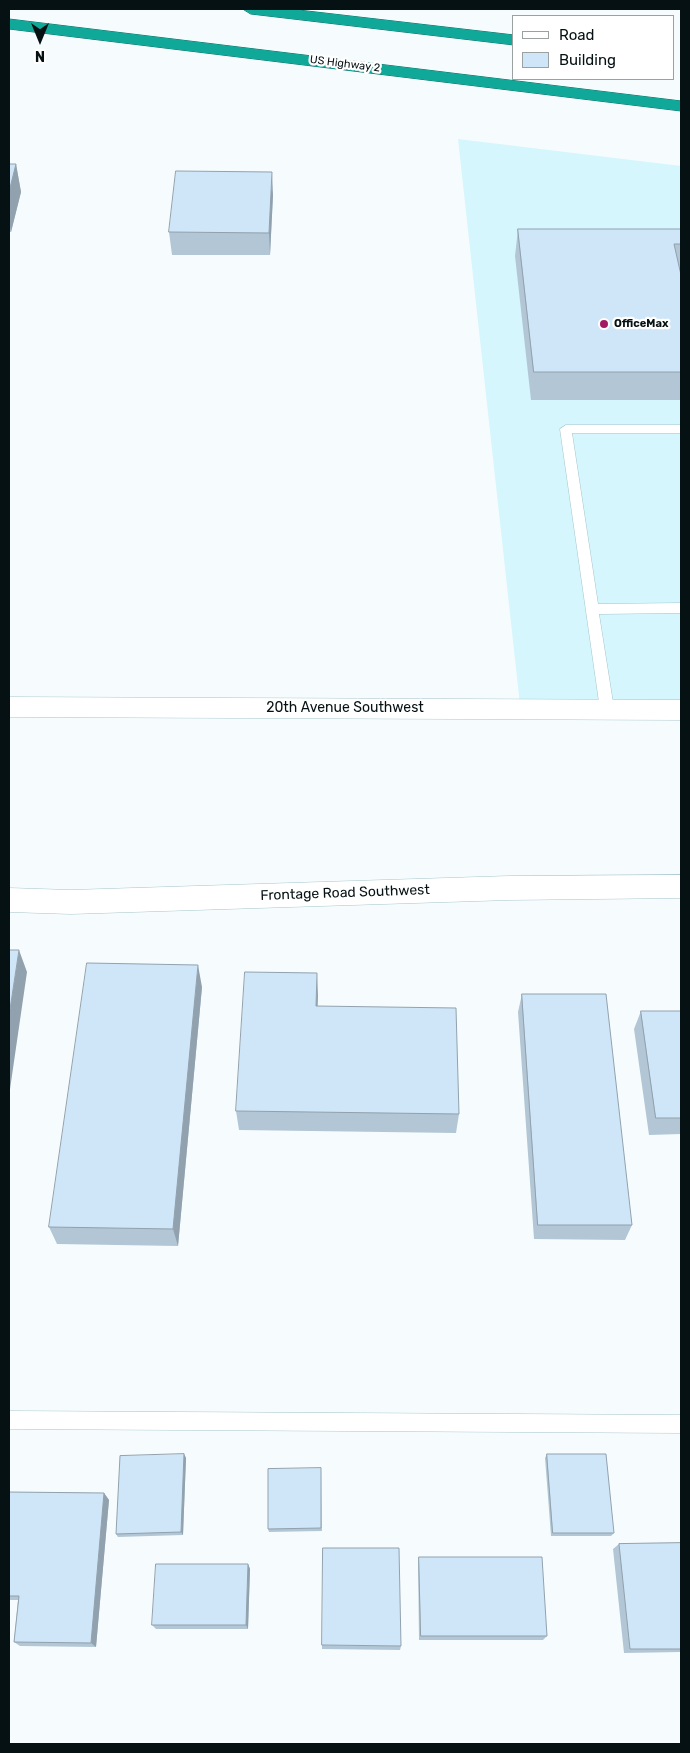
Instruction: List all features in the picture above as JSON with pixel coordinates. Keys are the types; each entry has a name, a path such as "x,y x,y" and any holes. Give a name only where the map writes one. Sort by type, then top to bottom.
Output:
{"highway":[{"path":"251,9 512,40"},
{"name":"US Highway 2","path":"9,24 681,106"}],"street":[{"name":"20th Avenue Southwest","path":"9,707 681,710"},
{"name":"Frontage Road Southwest","path":"9,900 71,902 499,888 681,886"}],"lane":[{"path":"607,709 566,429 681,429"},
{"path":"592,609 681,608"},
{"path":"9,1420 681,1424"}],"shaded area":[{"path":"458,139 681,166 681,706 520,705"}],"building":[{"path":"9,164 16,164 9,192"},
{"path":"176,171 272,172 269,233 169,232"},
{"path":"518,229 681,229 681,244 674,244 681,275 681,372 534,372"},
{"path":"9,950 19,950 9,1016"},
{"path":"87,963 198,965 173,1229 49,1227"},
{"path":"245,972 317,973 316,1006 456,1008 459,1114 236,1111"},
{"path":"522,994 606,994 632,1225 538,1225"},
{"path":"641,1011 681,1011 681,1118 656,1118"},
{"path":"184,1454 181,1532 116,1534 120,1456"},
{"path":"547,1454 606,1454 614,1533 553,1533"},
{"path":"321,1468 321,1528 268,1529 268,1469"},
{"path":"9,1492 104,1493 91,1643 14,1642 19,1596 9,1596"},
{"path":"681,1543 681,1649 630,1649 619,1544"},
{"path":"323,1548 399,1548 401,1646 322,1645"},
{"path":"419,1557 542,1557 547,1636 421,1636"},
{"path":"156,1564 248,1564 246,1625 152,1625"}],"place":[{"name":"OfficeMax","path":"604,324"}]}
